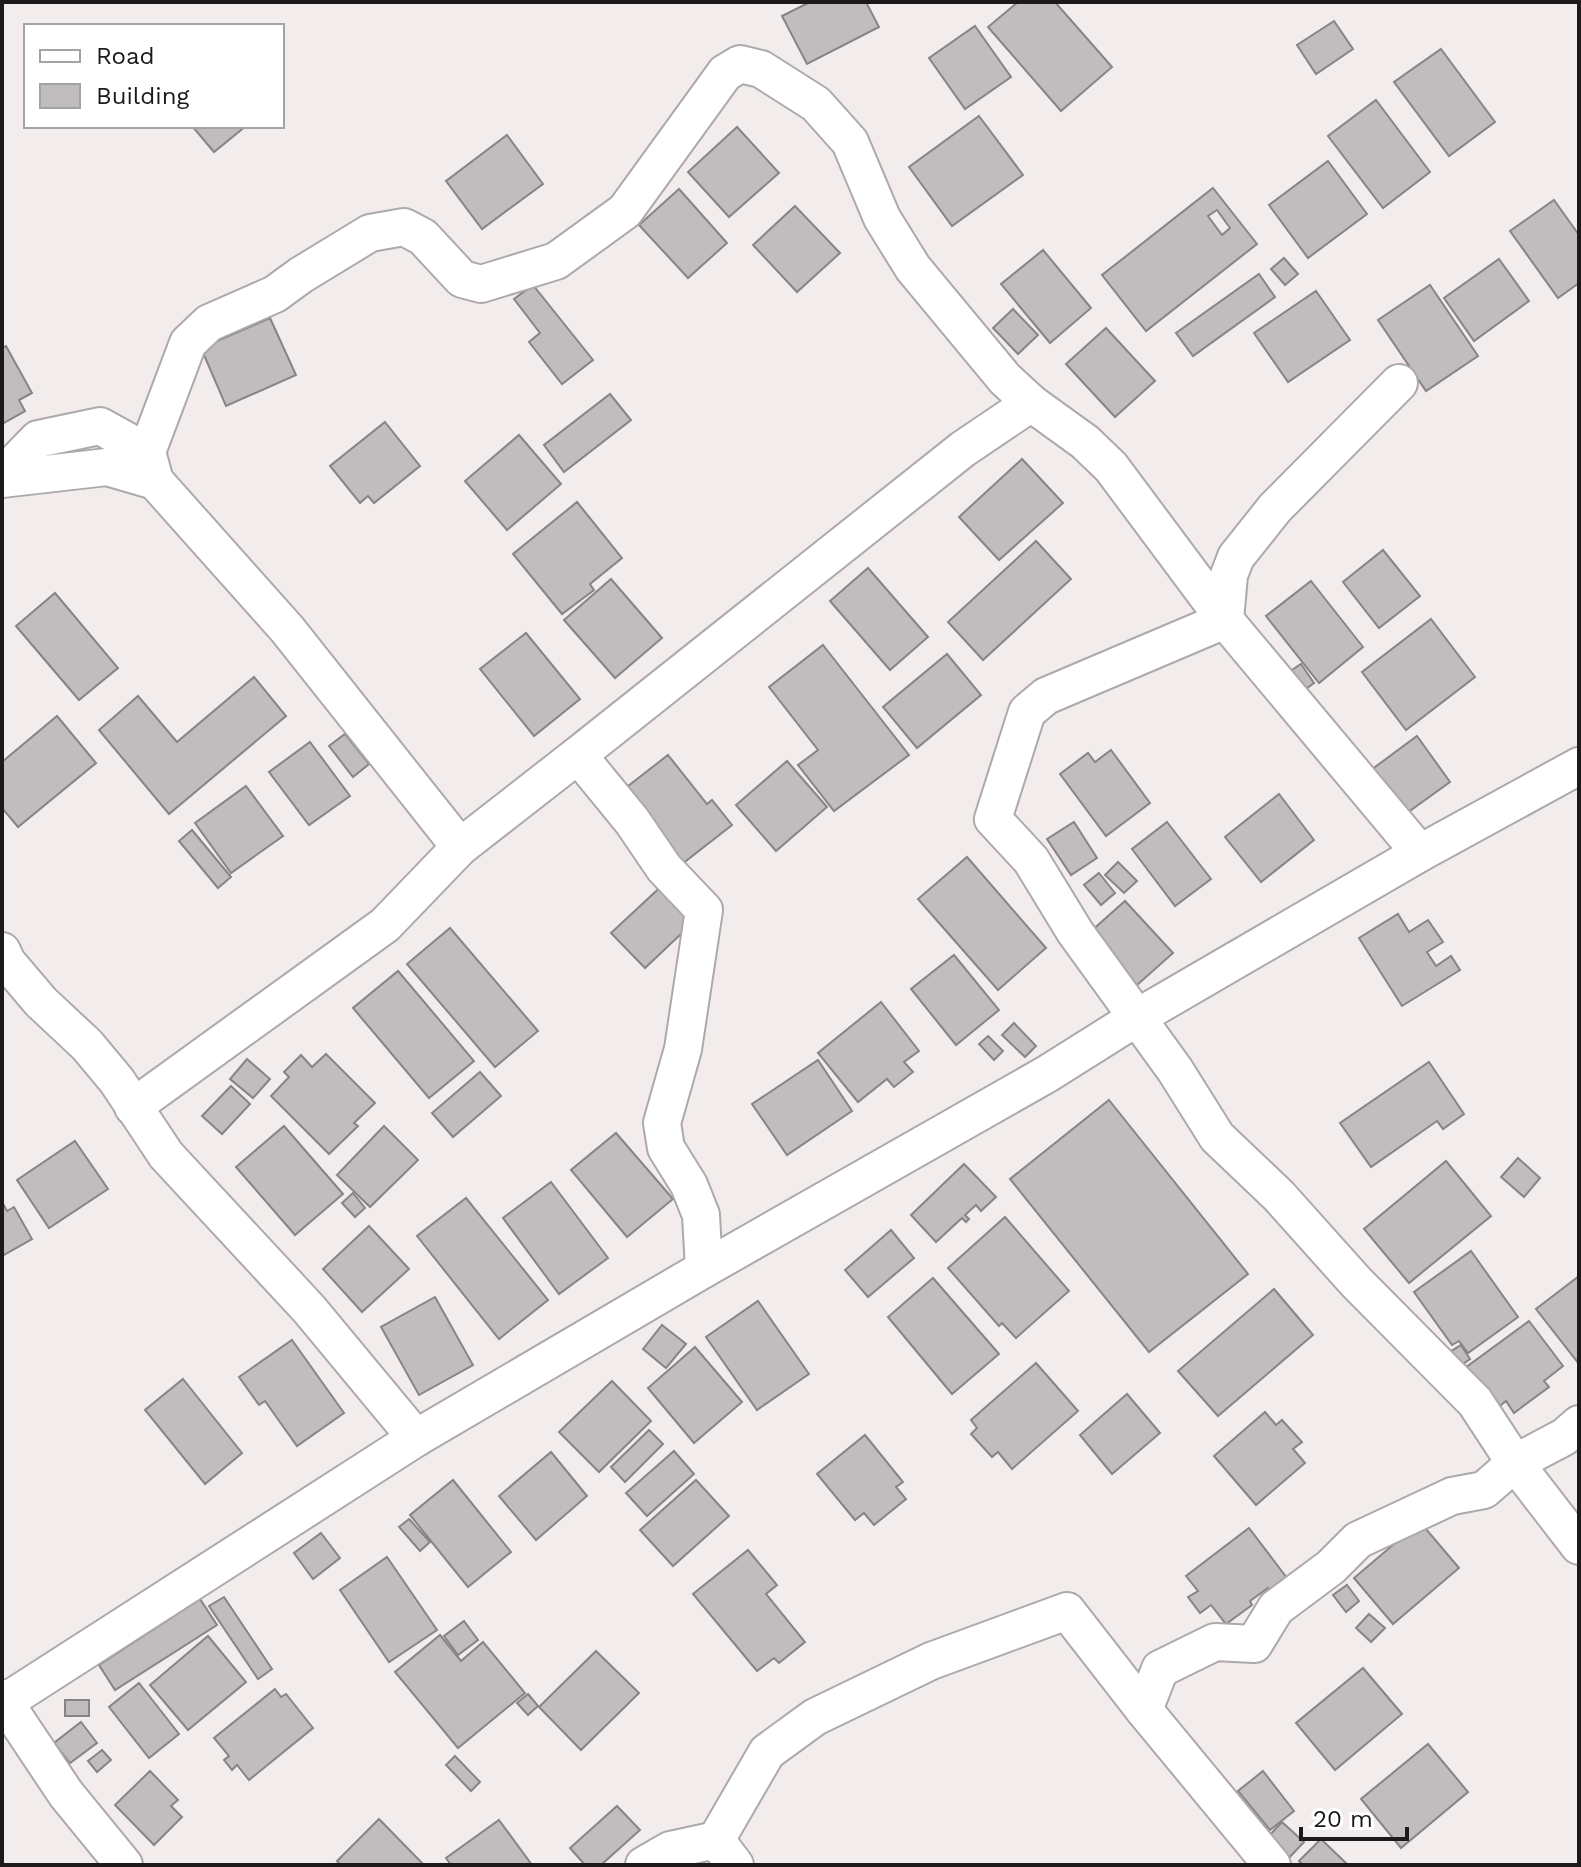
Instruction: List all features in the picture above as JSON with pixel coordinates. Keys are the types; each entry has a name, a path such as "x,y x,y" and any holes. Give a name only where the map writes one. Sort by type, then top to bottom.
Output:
{"street":[{"path":"151,467 188,343 209,323 275,294 370,233 404,227 423,237 462,279 481,284 556,261 625,211 725,73 740,64 761,69 816,104 850,142 882,218 913,268 1005,379 1031,403 1085,442 1111,467 1225,620 1420,853"},
{"path":"1225,620 1229,575 1236,557 1275,508 1399,383"},
{"path":"133,1107 385,925 460,847 951,458 1031,403"},
{"path":"2,477 107,467 151,467 287,629 460,847"},
{"path":"1225,620 1046,696 1036,704 1027,712 993,819 1031,860 1075,932 1175,1070 1217,1137 1279,1196 1356,1282 1475,1402 1515,1463 1579,1546"},
{"path":"578,755 632,821 664,868 704,910 683,1049 662,1123 666,1148 689,1185 701,1215 704,1269"},
{"path":"124,1865 66,1794 4,1700 416,1438 704,1269 1047,1074 1136,1018 1420,853 1579,766"},
{"path":"2,951 7,962 41,1002 87,1045 117,1081 166,1155 309,1309 416,1438"},
{"path":"1144,1710 1160,1669 1215,1642 1254,1644 1276,1608 1331,1567 1358,1540 1452,1496 1484,1490 1515,1463 1564,1437 1579,1424"},
{"path":"644,1865 670,1850 726,1853 767,1752 815,1717 931,1661 1067,1611 1272,1865"}],"building":[{"path":"810,2 866,2 879,27 807,64 782,16"},
{"path":"1018,2 1055,2 1112,67 1061,111 988,27"},
{"path":"1334,21 1353,49 1316,74 1297,45"},
{"path":"975,26 1011,77 965,109 929,58"},
{"path":"1441,49 1495,122 1449,156 1394,82"},
{"path":"1376,100 1430,172 1383,208 1328,136"},
{"path":"979,116 1023,175 952,226 909,167"},
{"path":"737,127 779,173 729,217 688,172"},
{"path":"194,128 244,128 214,152"},
{"path":"507,135 543,184 482,229 446,181"},
{"path":"1328,161 1367,214 1308,258 1269,205"},
{"path":"1213,188 1257,244 1146,331 1102,275","holes":["1217,210 1230,228 1222,235 1208,216"]},
{"path":"679,189 727,243 688,278 639,225"},
{"path":"1554,200 1579,235 1579,283 1558,298 1510,231"},
{"path":"795,206 840,253 797,292 753,245"},
{"path":"1043,250 1091,308 1050,343 1001,284"},
{"path":"1284,258 1298,274 1285,285 1271,269"},
{"path":"1499,259 1529,301 1474,341 1444,298"},
{"path":"1259,274 1275,297 1193,356 1176,333"},
{"path":"533,285 593,360 562,384 529,342 540,333 514,299"},
{"path":"1430,285 1478,356 1426,391 1378,320"},
{"path":"1316,291 1350,340 1288,382 1254,333"},
{"path":"1013,309 1038,335 1018,354 993,328"},
{"path":"270,318 296,375 226,406 201,348"},
{"path":"1106,328 1155,381 1115,417 1066,364"},
{"path":"6,346 32,393 19,400 25,411 2,424 2,348"},
{"path":"610,394 631,420 564,472 544,445"},
{"path":"385,422 420,466 374,503 368,496 360,503 330,466"},
{"path":"519,435 561,484 507,530 465,481"},
{"path":"1022,459 1063,503 999,560 959,517"},
{"path":"577,502 622,558 590,584 594,590 562,614 513,554"},
{"path":"1036,541 1071,579 983,660 948,622"},
{"path":"1383,550 1420,596 1379,628 1343,582"},
{"path":"868,568 928,637 890,670 830,601"},
{"path":"611,579 662,638 615,678 564,620"},
{"path":"1311,581 1363,647 1319,683 1266,616"},
{"path":"55,593 118,668 79,700 16,626"},
{"path":"1431,619 1475,677 1406,730 1362,672"},
{"path":"526,633 580,699 534,736 480,669"},
{"path":"823,645 909,755 834,811 798,765 818,750 769,687"},
{"path":"947,654 981,695 917,748 883,707"},
{"path":"1301,664 1314,683 1303,691 1289,672"},
{"path":"254,677 286,716 169,814 99,730 138,696 177,742"},
{"path":"57,716 96,763 18,827 2,808 2,762"},
{"path":"345,734 369,764 353,777 329,746"},
{"path":"1417,736 1450,782 1404,815 1371,770"},
{"path":"310,742 350,796 309,825 269,772"},
{"path":"1111,750 1150,803 1106,836 1060,774 1088,753 1095,762"},
{"path":"668,755 707,804 712,800 732,825 682,864 623,790"},
{"path":"787,761 827,807 776,851 736,805"},
{"path":"246,786 283,836 231,873 195,823"},
{"path":"1279,794 1314,840 1261,882 1225,837"},
{"path":"1074,822 1097,858 1071,875 1047,839"},
{"path":"1167,822 1211,879 1175,906 1132,849"},
{"path":"192,830 231,877 218,888 179,841"},
{"path":"967,857 1046,948 998,990 918,899"},
{"path":"1118,862 1137,881 1124,893 1105,875"},
{"path":"1099,873 1115,893 1101,905 1084,885"},
{"path":"667,881 700,916 645,968 611,933"},
{"path":"1125,901 1173,953 1127,994 1089,933"},
{"path":"1398,914 1409,932 1428,920 1443,942 1427,952 1436,966 1451,956 1460,970 1402,1006 1359,938"},
{"path":"450,928 538,1031 495,1067 407,964"},
{"path":"954,955 999,1010 956,1045 911,989"},
{"path":"398,971 474,1061 429,1098 353,1008"},
{"path":"881,1002 919,1051 904,1062 913,1072 894,1087 887,1079 858,1102 818,1053"},
{"path":"1014,1023 1036,1046 1025,1057 1002,1035"},
{"path":"988,1036 1003,1051 994,1060 979,1044"},
{"path":"326,1054 375,1103 354,1123 358,1126 329,1154 271,1096 289,1077 284,1072 301,1055 312,1067"},
{"path":"247,1059 270,1079 253,1098 230,1079"},
{"path":"818,1060 852,1111 787,1155 752,1104"},
{"path":"1429,1062 1464,1114 1443,1129 1437,1121 1371,1167 1340,1123"},
{"path":"480,1072 501,1096 453,1137 432,1113"},
{"path":"231,1086 250,1104 222,1134 202,1116"},
{"path":"1109,1100 1248,1274 1149,1352 1010,1179"},
{"path":"284,1126 343,1194 295,1235 236,1167"},
{"path":"384,1126 418,1160 370,1207 337,1175"},
{"path":"616,1133 673,1199 627,1237 571,1170"},
{"path":"75,1141 108,1189 49,1228 17,1180"},
{"path":"1518,1158 1540,1178 1524,1197 1501,1177"},
{"path":"1446,1161 1491,1216 1409,1283 1364,1229"},
{"path":"964,1164 996,1197 981,1211 976,1205 965,1215 969,1219 966,1222 962,1218 936,1242 911,1215"},
{"path":"551,1182 608,1258 559,1294 503,1218"},
{"path":"353,1193 365,1208 355,1217 342,1203"},
{"path":"466,1198 548,1300 499,1339 417,1236"},
{"path":"2,1202 7,1211 14,1207 32,1239 2,1256"},
{"path":"1005,1217 1069,1291 1016,1338 1002,1323 999,1326 948,1268"},
{"path":"369,1226 409,1269 362,1312 323,1269"},
{"path":"891,1230 914,1258 868,1297 845,1270"},
{"path":"1471,1251 1518,1317 1468,1353 1459,1341 1452,1345 1414,1292"},
{"path":"1579,1276 1579,1364 1536,1309"},
{"path":"933,1278 999,1354 952,1394 888,1317"},
{"path":"1274,1289 1313,1335 1218,1416 1178,1371"},
{"path":"435,1297 473,1365 419,1395 381,1327"},
{"path":"758,1301 809,1374 757,1410 706,1337"},
{"path":"1529,1321 1563,1366 1544,1381 1549,1387 1514,1413 1506,1401 1496,1409 1465,1368"},
{"path":"662,1325 686,1344 666,1368 643,1349"},
{"path":"292,1340 344,1413 297,1446 265,1401 259,1405 239,1377"},
{"path":"1461,1345 1470,1359 1452,1372 1442,1357"},
{"path":"695,1347 742,1402 694,1443 648,1388"},
{"path":"1036,1363 1078,1411 1012,1469 998,1452 992,1457 971,1434 977,1428 971,1420"},
{"path":"183,1379 242,1453 205,1484 145,1410"},
{"path":"612,1381 651,1421 599,1472 559,1432"},
{"path":"1127,1394 1160,1433 1112,1474 1080,1435"},
{"path":"1265,1412 1276,1425 1282,1420 1302,1442 1293,1449 1305,1463 1256,1505 1214,1456"},
{"path":"649,1430 663,1444 625,1482 611,1467"},
{"path":"865,1435 903,1482 896,1487 906,1499 874,1525 864,1513 855,1520 817,1474"},
{"path":"674,1451 694,1474 647,1516 626,1493"},
{"path":"551,1452 587,1496 536,1540 499,1496"},
{"path":"453,1480 511,1552 468,1587 410,1515"},
{"path":"696,1480 729,1516 673,1566 640,1530"},
{"path":"409,1519 430,1542 420,1551 399,1527"},
{"path":"1420,1522 1459,1568 1393,1624 1354,1578"},
{"path":"1249,1528 1287,1578 1250,1601 1252,1605 1226,1624 1211,1605 1200,1613 1188,1597 1198,1591 1186,1576"},
{"path":"321,1533 340,1558 313,1579 294,1553"},
{"path":"748,1550 777,1585 766,1594 805,1642 779,1663 774,1658 757,1671 693,1594"},
{"path":"387,1557 437,1630 389,1662 340,1590"},
{"path":"1347,1585 1359,1601 1346,1612 1333,1595"},
{"path":"224,1597 272,1669 258,1679 209,1606"},
{"path":"200,1599 217,1625 115,1690 99,1665"},
{"path":"1369,1614 1385,1628 1371,1642 1356,1628"},
{"path":"464,1621 478,1640 458,1655 444,1636"},
{"path":"440,1635 461,1661 483,1642 525,1693 458,1748 395,1672"},
{"path":"208,1636 246,1682 188,1730 150,1685"},
{"path":"596,1651 639,1693 581,1750 539,1707"},
{"path":"1363,1668 1402,1714 1335,1770 1296,1723"},
{"path":"139,1683 179,1734 149,1758 109,1707"},
{"path":"275,1689 281,1697 286,1694 313,1728 249,1780 237,1765 232,1770 224,1760 229,1756 214,1738"},
{"path":"528,1694 538,1706 528,1715 517,1703"},
{"path":"65,1700 89,1700 89,1716 65,1716"},
{"path":"81,1722 97,1743 70,1763 54,1743"},
{"path":"1428,1744 1468,1792 1401,1848 1361,1799"},
{"path":"102,1750 111,1760 97,1772 88,1761"},
{"path":"455,1756 480,1782 471,1791 446,1765"},
{"path":"150,1771 178,1800 171,1806 182,1817 154,1845 115,1805"},
{"path":"1263,1771 1294,1811 1270,1830 1238,1791"},
{"path":"617,1806 640,1830 601,1865 585,1865 570,1848"},
{"path":"379,1819 424,1865 341,1865 337,1861"},
{"path":"499,1820 532,1865 451,1865 446,1858"},
{"path":"1282,1822 1304,1842 1287,1860 1266,1839"},
{"path":"1321,1839 1348,1865 1303,1865 1299,1861"}]}
